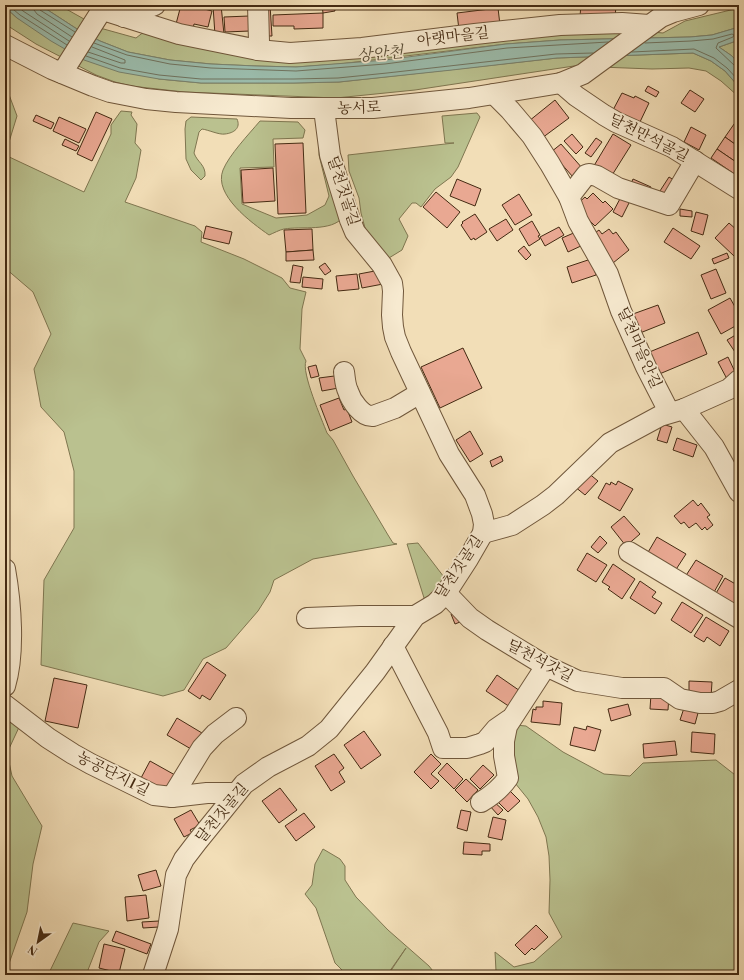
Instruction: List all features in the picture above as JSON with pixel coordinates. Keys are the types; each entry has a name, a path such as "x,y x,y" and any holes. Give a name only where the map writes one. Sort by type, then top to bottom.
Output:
{"street":[{"path":"124,17 155,5"},
{"path":"258,5 258,50"},
{"name":"농서로","path":"6,50 65,68 99,88 146,99 324,109 395,106 494,94 561,83 583,74 646,27 673,12 699,5"},
{"path":"65,68 102,11"},
{"name":"아랫마을길","path":"102,11 179,34 258,50 290,53 362,48 560,25 622,23 646,27"},
{"name":"달천만석골길","path":"561,83 576,96 604,115 616,122 672,147 739,189"},
{"name":"달천마을안길","path":"494,94 532,136 569,197 578,221 608,274 621,312 662,399 714,447 739,492"},
{"name":"달천짓골길","path":"153,975 168,929 174,884 180,866 197,842 236,793 255,775 308,746 329,729 359,693 414,616 435,604 446,593 483,533 484,524 478,500 470,485 448,454 395,337 392,314 394,291 392,283 382,265 355,232 350,220 330,156 324,109"},
{"path":"569,197 586,175 589,174 597,176 618,188 669,205 695,161"},
{"path":"344,372 346,387 350,396 363,414 370,416 395,408 420,393"},
{"path":"483,533 512,525 528,515 556,495 610,443 676,411 729,388 739,380"},
{"path":"629,552 739,618"},
{"path":"5,569 9,601 10,657 5,686"},
{"name":"달천석갓길","path":"446,593 470,618 487,630 568,678 622,688 664,688 680,699 686,701 713,703 720,701 739,690"},
{"path":"307,618 414,616"},
{"path":"393,646 438,733 443,748 467,748 480,744 509,720"},
{"path":"481,802 496,791 508,778 504,756 506,726 546,666"},
{"name":"농공단지1길","path":"5,705 48,738 90,764 154,795 172,797 207,793 236,793"},
{"path":"172,797 202,748 215,734 236,718"}],"green space":[{"path":"40,5 59,5 100,28 136,38 145,31 215,47 621,29 663,33 685,21 739,8 739,27 712,35 690,37 560,40 506,44 339,64 296,67 256,66 170,60 128,52 100,41 77,29"},
{"path":"5,7 17,18 159,79 201,83 339,82 557,58 693,53 711,61 725,71 739,87 739,97 721,81 706,71 689,68 652,69 574,66 415,90 336,98 184,92 131,86 96,75 36,44 5,24"},
{"path":"739,40 739,64 732,56 719,47"},
{"path":"5,92 8,92 17,116 5,155"},
{"path":"121,111 132,112 131,115 137,124 135,143 141,150 136,178 125,202 195,226 202,232 201,242 244,259 282,278 290,288 306,292 302,309 300,349 306,361 306,375 309,385 327,433 333,440 393,543 397,544 313,559 274,580 270,592 258,611 226,648 203,659 184,690 163,696 41,665 44,580 74,528 74,471 64,432 41,407 34,369 51,334 33,292 5,268 5,155 84,192 111,134 111,125"},
{"path":"477,113 480,117 458,167 451,177 435,189 421,207 416,203 412,203 399,219 408,236 402,250 384,261 373,245 365,228 359,198 349,171 348,155 454,143 445,143 442,116"},
{"path":"191,117 237,119 238,122 236,130 228,133 220,134 202,129 199,132 194,153 203,166 205,172 205,176 201,180 191,170 186,159 185,129 186,121"},
{"path":"260,121 298,122 305,130 303,138 273,139 274,167 240,168 242,204 276,218 307,215 325,205 329,196 319,155 319,141 343,217 338,222 324,227 284,229 269,235 244,216 229,198 221,179 223,170 234,151"},
{"path":"418,543 447,581 425,601 407,544"},
{"path":"10,717 21,723 7,753 12,776 42,826 33,864 27,912 5,975 5,726"},
{"path":"515,725 526,726 563,752 604,774 630,776 643,763 716,760 739,778 739,975 495,975 495,952 514,967 534,962 562,937 549,913 550,880 549,856 546,837 538,817 528,799 515,783 510,765"},
{"path":"323,849 340,859 345,866 345,880 356,897 388,930 429,966 436,975 388,975 406,948 387,975 347,975 335,963 316,908 305,894 312,885 315,864"},
{"path":"73,923 109,931 99,942 86,975 48,975"}],"water":[{"path":"5,5 40,5 77,29 100,41 128,52 170,60 256,66 296,67 385,60 506,44 560,40 690,37 712,35 739,27 739,40 719,47 732,56 739,64 739,87 725,71 711,61 693,53 557,58 339,82 201,83 159,79 119,72 84,60 51,41 17,18 5,7"}],"building":[{"path":"181,5 189,7 189,5 212,11 208,27 194,24 193,29 176,24"},
{"path":"221,5 224,34 215,35 213,6"},
{"path":"236,5 249,5 236,8"},
{"path":"262,5 270,5 272,36 265,36"},
{"path":"322,5 334,5 335,11 323,13"},
{"path":"400,5 423,5 423,8 400,7"},
{"path":"581,5 616,5 615,19 580,16"},
{"path":"498,8 500,25 459,30 457,13"},
{"path":"323,13 323,28 294,29 294,26 273,26 273,15"},
{"path":"249,16 250,31 225,32 224,17"},
{"path":"648,86 659,92 656,97 645,91"},
{"path":"690,90 704,99 695,112 681,103"},
{"path":"622,93 634,98 635,96 649,103 639,124 613,110"},
{"path":"555,100 569,118 542,138 529,121"},
{"path":"96,112 112,119 92,161 77,154"},
{"path":"36,115 54,123 51,129 33,121"},
{"path":"59,117 86,129 79,143 53,131"},
{"path":"739,117 739,147 725,137"},
{"path":"691,127 706,135 699,150 684,142"},
{"path":"572,134 583,147 576,154 564,141"},
{"path":"613,134 631,145 609,180 592,169"},
{"path":"725,137 739,147 739,164 717,149"},
{"path":"596,138 602,142 591,157 585,153"},
{"path":"65,139 79,146 76,151 62,145"},
{"path":"303,143 306,213 278,214 275,144"},
{"path":"561,144 583,169 573,177 551,152"},
{"path":"717,149 739,164 739,177 711,158"},
{"path":"273,168 275,201 243,203 241,170"},
{"path":"669,177 677,182 665,199 658,194"},
{"path":"457,179 481,189 475,206 450,196"},
{"path":"633,179 651,187 648,195 630,186"},
{"path":"436,192 460,212 447,228 423,207"},
{"path":"593,193 603,203 605,201 613,209 595,226 575,206 585,197 587,199"},
{"path":"519,194 532,215 515,225 502,205"},
{"path":"622,195 631,199 622,217 613,212"},
{"path":"680,209 692,211 692,217 680,216"},
{"path":"696,212 708,215 703,235 691,231"},
{"path":"475,214 487,232 475,240 474,238 471,240 461,225 463,223 462,222"},
{"path":"506,219 513,230 497,241 489,229"},
{"path":"532,221 540,235 538,236 540,239 529,246 519,229"},
{"path":"729,223 738,231 735,235 739,238 739,250 734,256 715,238"},
{"path":"206,226 232,232 229,244 203,238"},
{"path":"559,227 564,235 545,246 540,237"},
{"path":"673,228 700,246 691,259 664,242"},
{"path":"312,229 313,250 286,252 284,230"},
{"path":"609,229 613,234 616,232 629,250 613,263 592,235 599,230 602,234"},
{"path":"576,232 583,245 568,252 562,238"},
{"path":"524,246 531,255 526,260 518,251"},
{"path":"313,250 314,260 286,261 286,252"},
{"path":"727,253 729,258 714,264 712,259"},
{"path":"591,259 596,275 572,283 567,267"},
{"path":"325,263 331,271 325,275 319,267"},
{"path":"293,265 303,267 300,283 290,282"},
{"path":"716,269 726,293 711,299 701,275"},
{"path":"380,270 383,284 362,288 359,274"},
{"path":"357,274 359,289 338,291 336,276"},
{"path":"303,277 323,279 322,289 302,287"},
{"path":"730,298 739,314 739,324 721,334 708,310"},
{"path":"658,305 665,323 640,333 633,314"},
{"path":"698,332 707,354 657,375 647,353"},
{"path":"739,333 739,358 727,340"},
{"path":"463,348 482,388 440,408 421,367"},
{"path":"728,357 736,374 727,379 718,362"},
{"path":"316,365 319,376 311,378 308,367"},
{"path":"342,375 344,387 322,391 319,378"},
{"path":"339,398 344,410 347,409 352,422 330,431 320,405"},
{"path":"662,424 672,427 667,443 657,440"},
{"path":"470,431 483,454 470,462 456,440"},
{"path":"677,438 697,445 693,457 673,450"},
{"path":"501,456 503,461 492,467 490,461"},
{"path":"587,472 598,481 585,495 574,486"},
{"path":"618,481 633,489 620,511 598,498 606,483 610,485 611,482 616,485"},
{"path":"693,500 698,506 701,503 710,515 707,517 713,525 707,530 705,527 702,530 696,523 689,528 684,522 681,524 674,516"},
{"path":"624,516 640,534 626,546 611,527"},
{"path":"600,536 607,543 598,553 591,547"},
{"path":"657,537 686,554 675,571 647,554"},
{"path":"587,553 607,565 596,582 577,570"},
{"path":"696,560 723,576 713,594 685,577"},
{"path":"613,564 635,579 622,599 608,589 610,587 602,582"},
{"path":"725,578 739,586 739,609 715,595"},
{"path":"640,581 656,592 652,597 662,603 655,614 630,598"},
{"path":"682,602 703,615 691,633 671,620"},
{"path":"457,612 460,622 455,624 451,614"},
{"path":"706,617 729,631 720,646 707,637 704,642 694,636"},
{"path":"207,662 226,675 210,700 202,695 200,699 188,691"},
{"path":"497,675 523,693 513,709 486,691"},
{"path":"54,678 87,685 78,728 45,721"},
{"path":"689,681 712,682 711,697 689,695"},
{"path":"651,694 669,695 668,710 650,709"},
{"path":"543,701 562,703 560,725 531,722 533,709 536,710 536,707 543,707"},
{"path":"628,704 631,715 611,721 608,709"},
{"path":"684,708 698,713 695,724 680,720"},
{"path":"739,710 739,724 736,723"},
{"path":"177,718 202,733 191,749 167,735"},
{"path":"587,726 601,730 595,751 570,745 574,727 586,730"},
{"path":"364,731 381,755 361,769 344,745"},
{"path":"692,732 715,734 714,754 691,752"},
{"path":"675,741 677,755 644,758 643,744"},
{"path":"334,754 344,768 339,772 345,782 331,791 315,766"},
{"path":"431,754 441,764 431,774 439,781 431,789 414,772"},
{"path":"150,761 175,775 167,792 141,778"},
{"path":"447,763 463,779 454,789 438,773"},
{"path":"483,765 494,775 480,789 470,779"},
{"path":"466,779 478,790 467,802 455,790"},
{"path":"506,787 520,801 508,812 495,799"},
{"path":"280,788 297,810 279,823 262,801"},
{"path":"493,801 503,810 498,815 489,805"},
{"path":"191,810 200,825 190,830 192,833 184,837 174,819"},
{"path":"461,810 471,812 467,831 457,828"},
{"path":"304,813 315,827 296,841 285,826"},
{"path":"493,817 506,820 502,840 488,837"},
{"path":"464,842 490,844 490,851 482,851 482,855 463,854"},
{"path":"156,870 161,886 143,891 138,875"},
{"path":"146,895 149,918 127,921 125,897"},
{"path":"159,921 159,927 143,928 142,922"},
{"path":"536,925 548,937 534,950 532,948 525,955 515,945"},
{"path":"116,931 151,944 147,954 112,941"},
{"path":"104,944 125,949 119,973 99,968"}],"water label":[{"name":"상안천","path":"380,54"}]}
